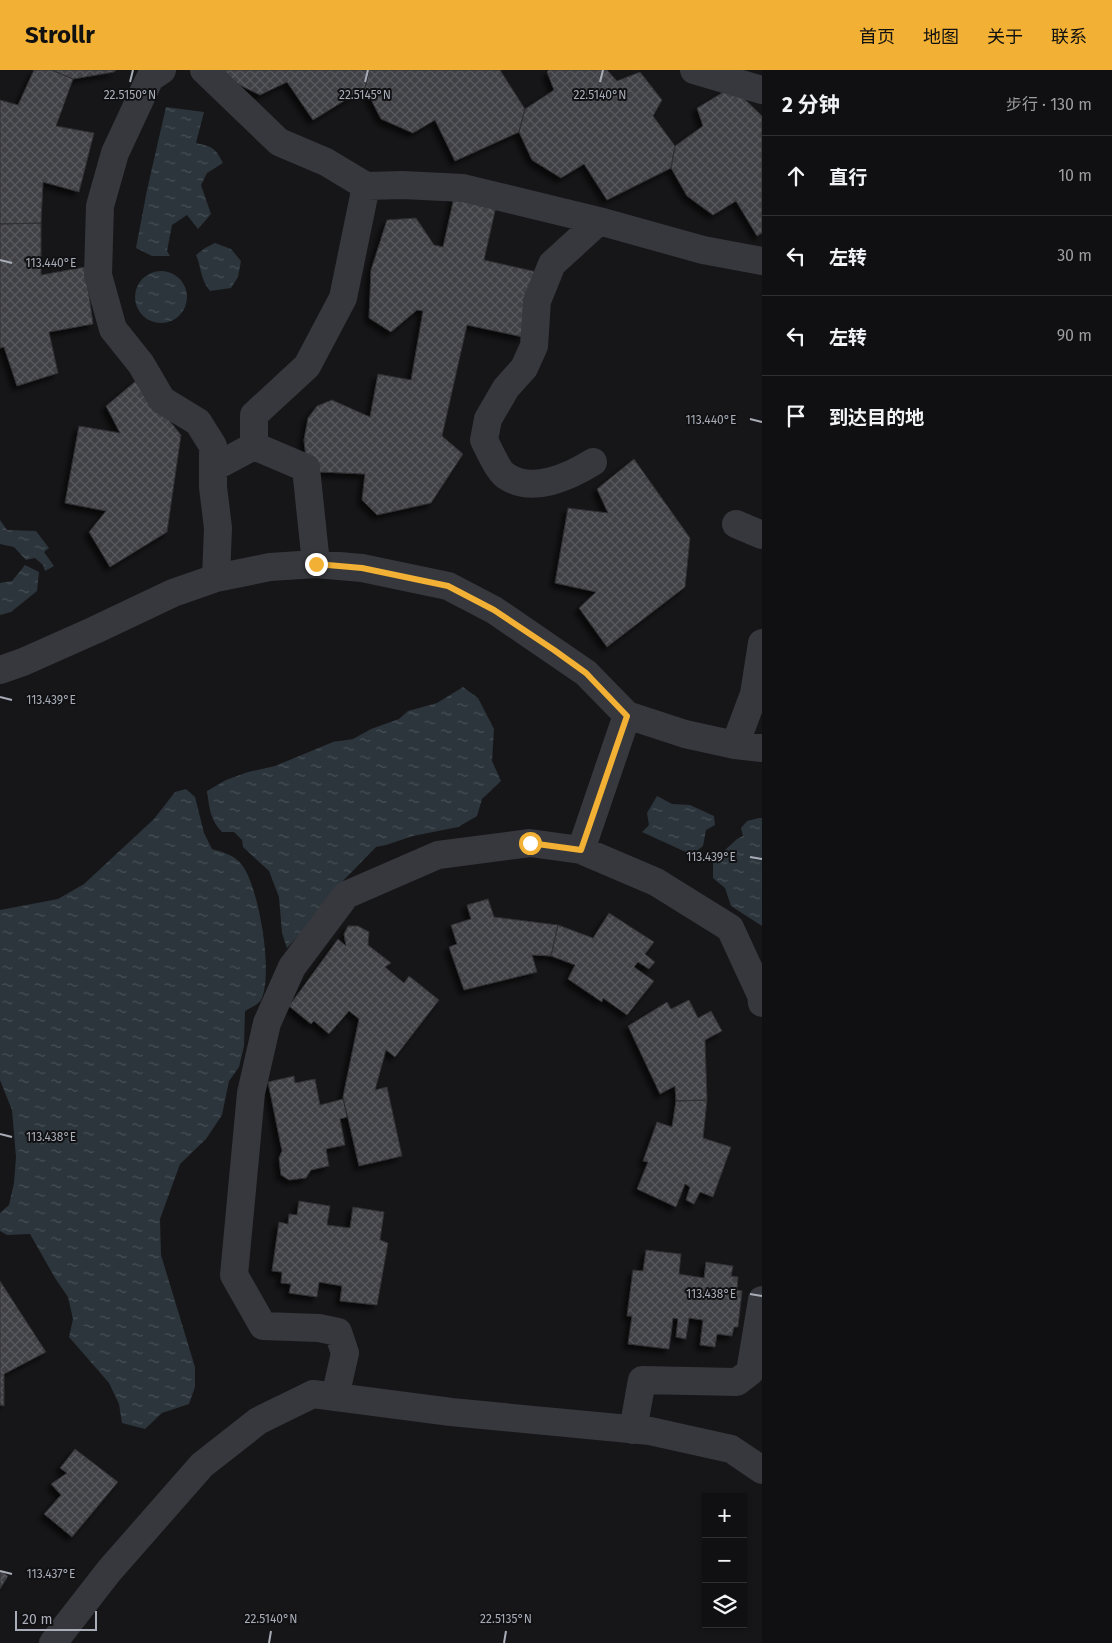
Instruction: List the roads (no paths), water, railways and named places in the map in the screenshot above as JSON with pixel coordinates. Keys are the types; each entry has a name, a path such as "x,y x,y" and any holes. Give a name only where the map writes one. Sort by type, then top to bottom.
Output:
{"street":[{"path":"162,70 150,78 116,153 100,206 98,275 113,329 142,364 162,400 198,422 213,446 213,487 218,528 216,578"},
{"path":"204,70 279,142 326,162 366,186 403,185 463,188 599,221 703,250 762,261"},
{"path":"694,70 762,90"},
{"path":"254,446 254,415 307,366 343,298 366,186"},
{"path":"592,462 578,471 554,481 524,484 504,476 484,440 488,419 506,388 524,368 534,346 536,301 552,264 599,221"},
{"path":"213,468 254,446"},
{"path":"254,446 306,468 316,564"},
{"path":"736,524 762,535"},
{"path":"0,670 23,662 95,630 173,593 216,578 270,568 316,564 362,568 448,586 494,610 586,673 627,716 685,734 762,748"},
{"path":"735,744 754,694 762,643"},
{"path":"581,850 627,716"},
{"path":"335,1397 345,1353 338,1332 319,1328 263,1326 234,1275 252,1093 267,1023 292,967 346,895 438,855 530,843 581,850 656,882 730,928 762,1003"},
{"path":"633,1430 642,1380 737,1382 750,1372 762,1300"},
{"path":"53,1643 109,1571 202,1465 258,1421 312,1394 451,1412 650,1431 731,1450 762,1470"}],"water":[{"path":"166,107 204,112 196,143 212,148 223,163 207,173 201,185 211,214 198,229 187,215 172,225 167,251 170,256 152,256 136,248"},
{"path":"215,243 231,249 241,261 238,277 231,288 210,291 203,278 196,255"},
{"path":"161,271 171,273 179,279 185,287 187,297 185,307 179,315 171,321 161,323 151,321 143,315 137,307 135,297 137,287 143,279 151,273"},
{"path":"0,520 7,530 36,531 49,548 44,552 54,566 45,571 43,565 35,558 26,560 14,547 0,544"},
{"path":"25,565 39,572 37,591 11,612 0,615 0,583 12,581"},
{"path":"463,687 478,698 494,729 492,761 501,781 482,799 477,816 458,827 413,836 376,847 336,888 306,928 287,948 282,933 279,897 269,871 243,847 242,840 234,832 222,832 218,827 211,813 207,791 226,780 248,772 275,766 333,742 353,739 371,729 399,719 408,711 437,703"},
{"path":"186,789 195,797 204,833 212,849 228,854 236,859 248,876 254,892 263,931 266,971 265,988 261,1000 245,1011 244,1046 239,1067 229,1081 222,1115 206,1139 180,1164 160,1219 161,1255 195,1367 195,1387 189,1404 162,1413 145,1429 122,1423 119,1404 109,1383 69,1337 73,1319 68,1297 30,1234 7,1235 0,1231 0,1213 9,1205 14,1183 16,1157 12,1110 0,1080 0,910 58,899 84,884 154,819 175,792"},
{"path":"657,796 672,804 690,805 714,816 715,825 706,830 703,846 694,853 688,853 642,832 649,825 647,813"},
{"path":"762,818 762,926 731,906 725,888 713,878 713,861 737,839 743,836 741,828 747,821"}]}
